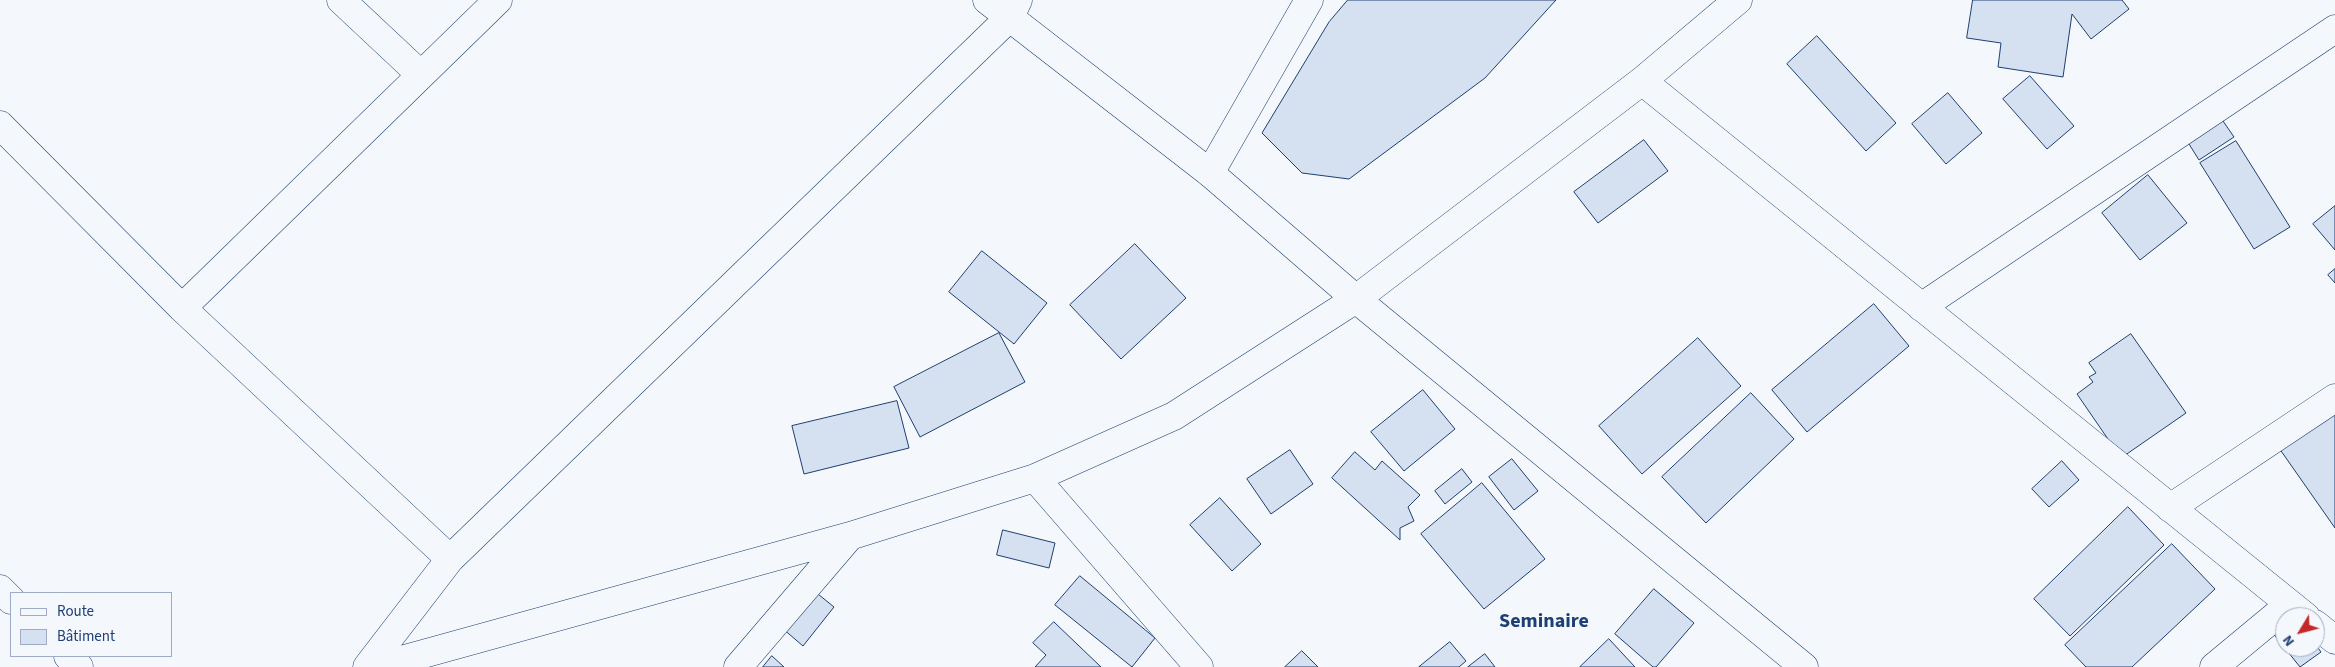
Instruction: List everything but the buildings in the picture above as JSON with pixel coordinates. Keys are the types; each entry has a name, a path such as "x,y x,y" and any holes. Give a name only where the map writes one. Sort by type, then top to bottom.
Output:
{"street":[{"path":"341,0 420,74"},
{"path":"182,308 498,0"},
{"path":"987,0 1014,8 1356,299 1804,667"},
{"path":"1210,173 1309,0"},
{"path":"376,667 850,536 1035,478 1174,416 1356,299 1642,81 1738,0"},
{"path":"367,667 450,559 1014,8"},
{"path":"1921,307 2335,29"},
{"path":"1642,81 2293,607"},
{"path":"0,125 182,308 450,559"},
{"path":"2170,508 2335,398"},
{"path":"1035,478 1198,667"},
{"path":"738,667 850,536"},
{"path":"0,589 10,599"},
{"path":"2214,667 2275,626"},
{"path":"2325,632 2335,640"},
{"path":"69,657 79,667"}],"district":[{"name":"Seminaire","path":"1544,623"}]}
